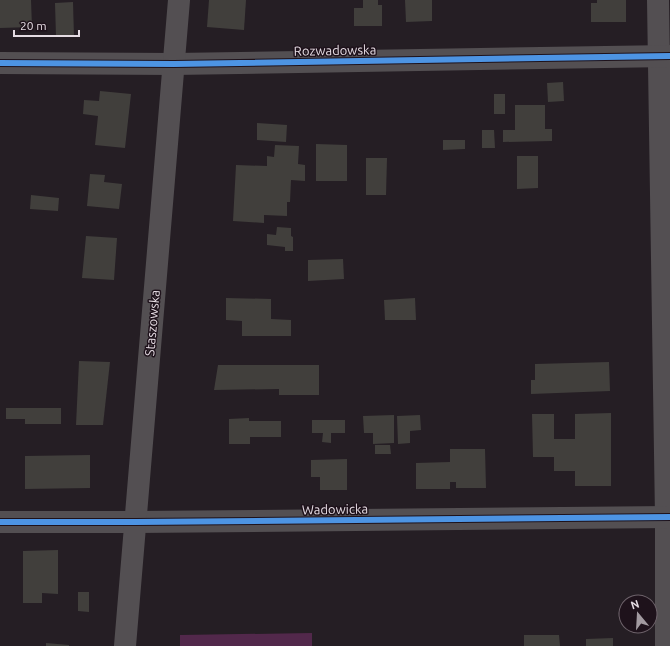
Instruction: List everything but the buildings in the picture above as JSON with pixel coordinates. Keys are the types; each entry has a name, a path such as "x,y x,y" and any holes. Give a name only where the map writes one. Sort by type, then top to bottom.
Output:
{"street":[{"name":"Staszowska","path":"125,646 179,0"},
{"path":"658,0 664,56 668,517 666,646"},
{"name":"Rozwadowska","path":"0,63 174,64 664,56"},
{"name":"Wadowicka","path":"0,522 668,517"}],"shaded area":[{"path":"312,633 312,646 180,646 180,635"}],"cycle path":[{"path":"0,63 174,64 670,56"},
{"path":"0,522 670,517"}]}
